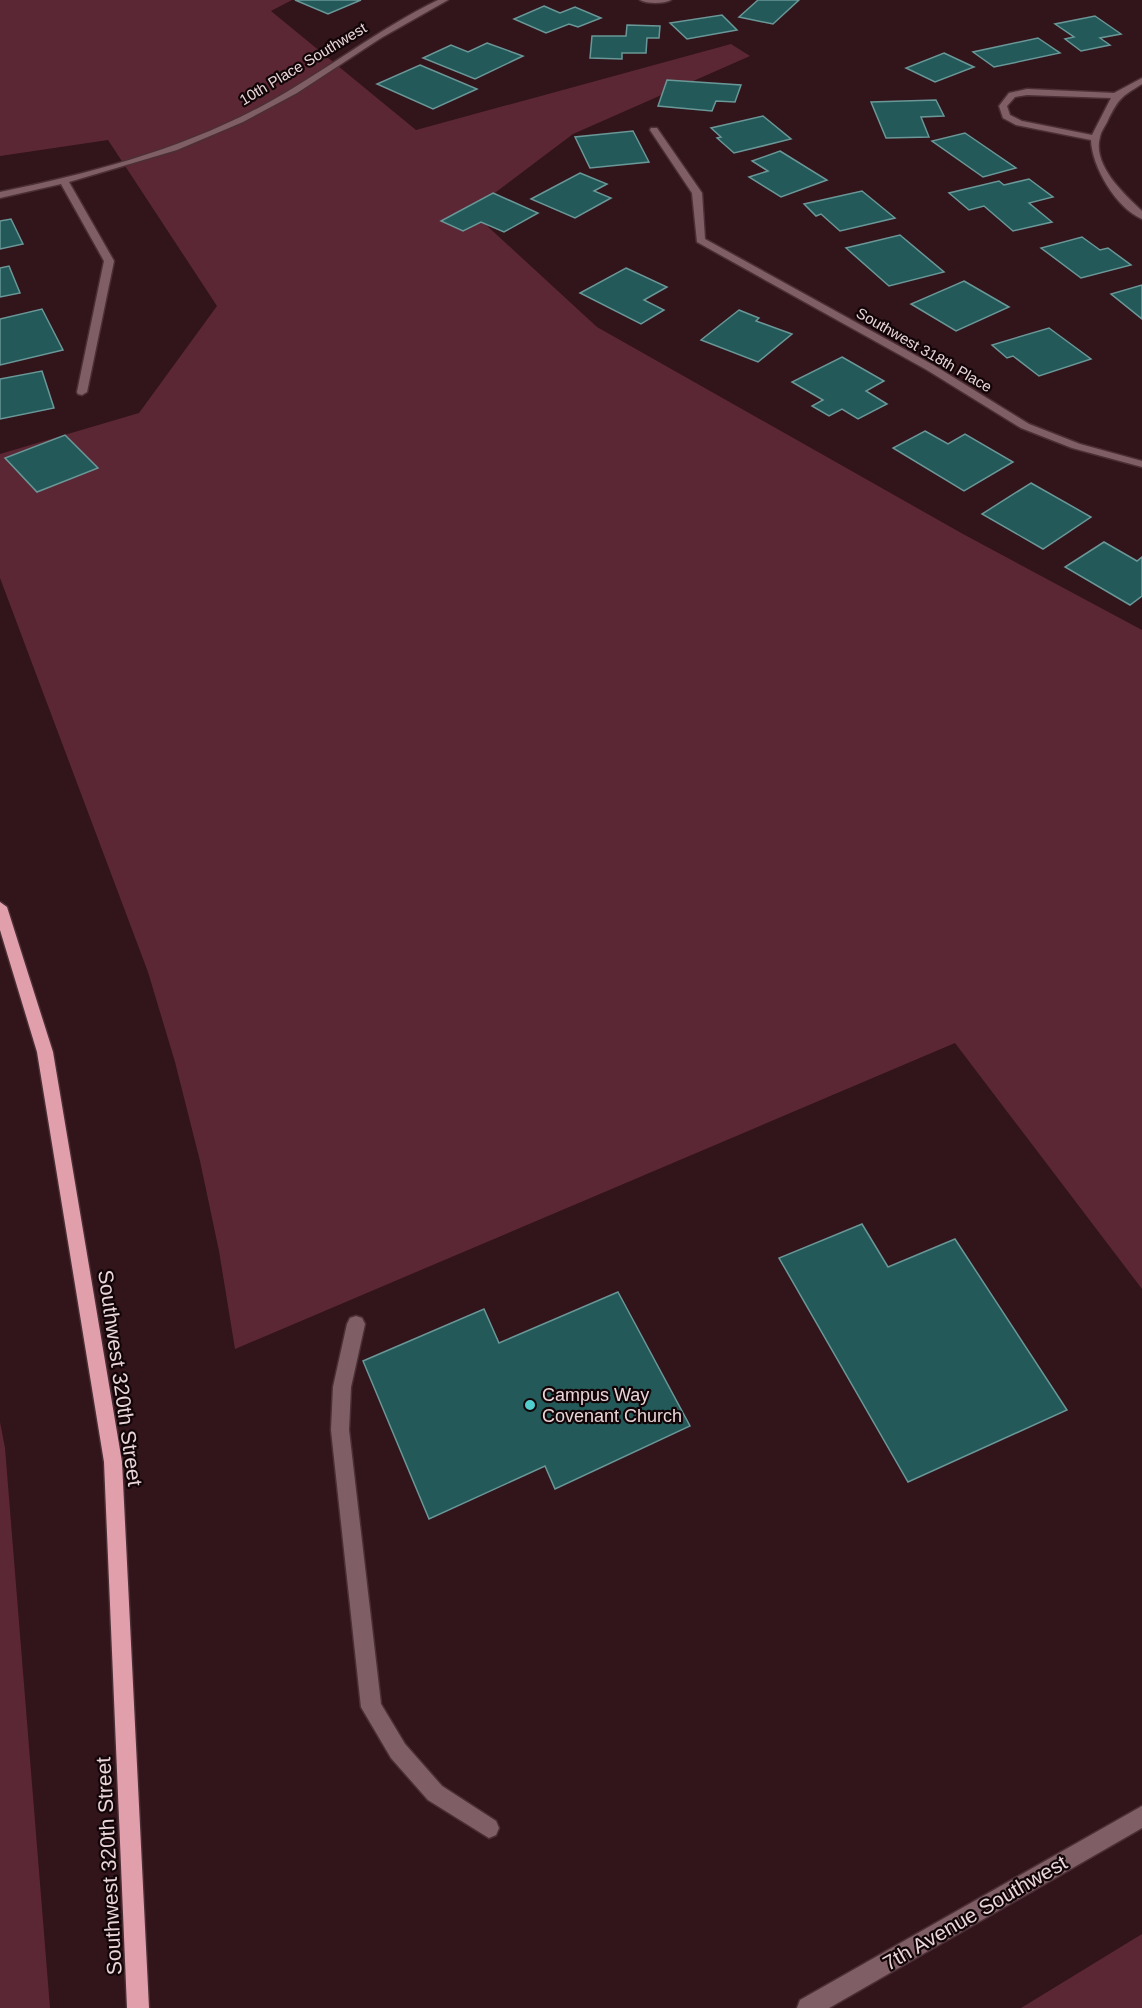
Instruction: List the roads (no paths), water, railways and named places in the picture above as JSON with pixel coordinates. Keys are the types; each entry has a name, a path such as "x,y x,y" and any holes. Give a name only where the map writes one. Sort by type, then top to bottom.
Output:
{"main road":[{"name":"Southwest 320th Street","path":"0,908 45,1052 113,1462 138,2008"}],"street":[{"name":"10th Place Southwest","path":"0,195 64,182 156,155 208,135 273,103 375,38 444,0"},
{"path":"644,0 667,0"},
{"path":"1095,138 1019,123 1006,116 1003,106 1012,95 1027,92 1116,96 1142,81"},
{"path":"1116,96 1095,138 1101,167 1116,193 1142,216"},
{"name":"Southwest 318th Place","path":"654,130 697,193 700,240 931,368 1025,426 1076,446 1142,464"},
{"path":"64,182 109,261 82,392"},
{"path":"356,1324 342,1387 340,1430 371,1707 398,1751 435,1793 489,1828"},
{"name":"7th Avenue Southwest","path":"808,2008 1142,1816"}],"place":[{"name":"Campus Way Covenant Church","path":"530,1405"}]}
